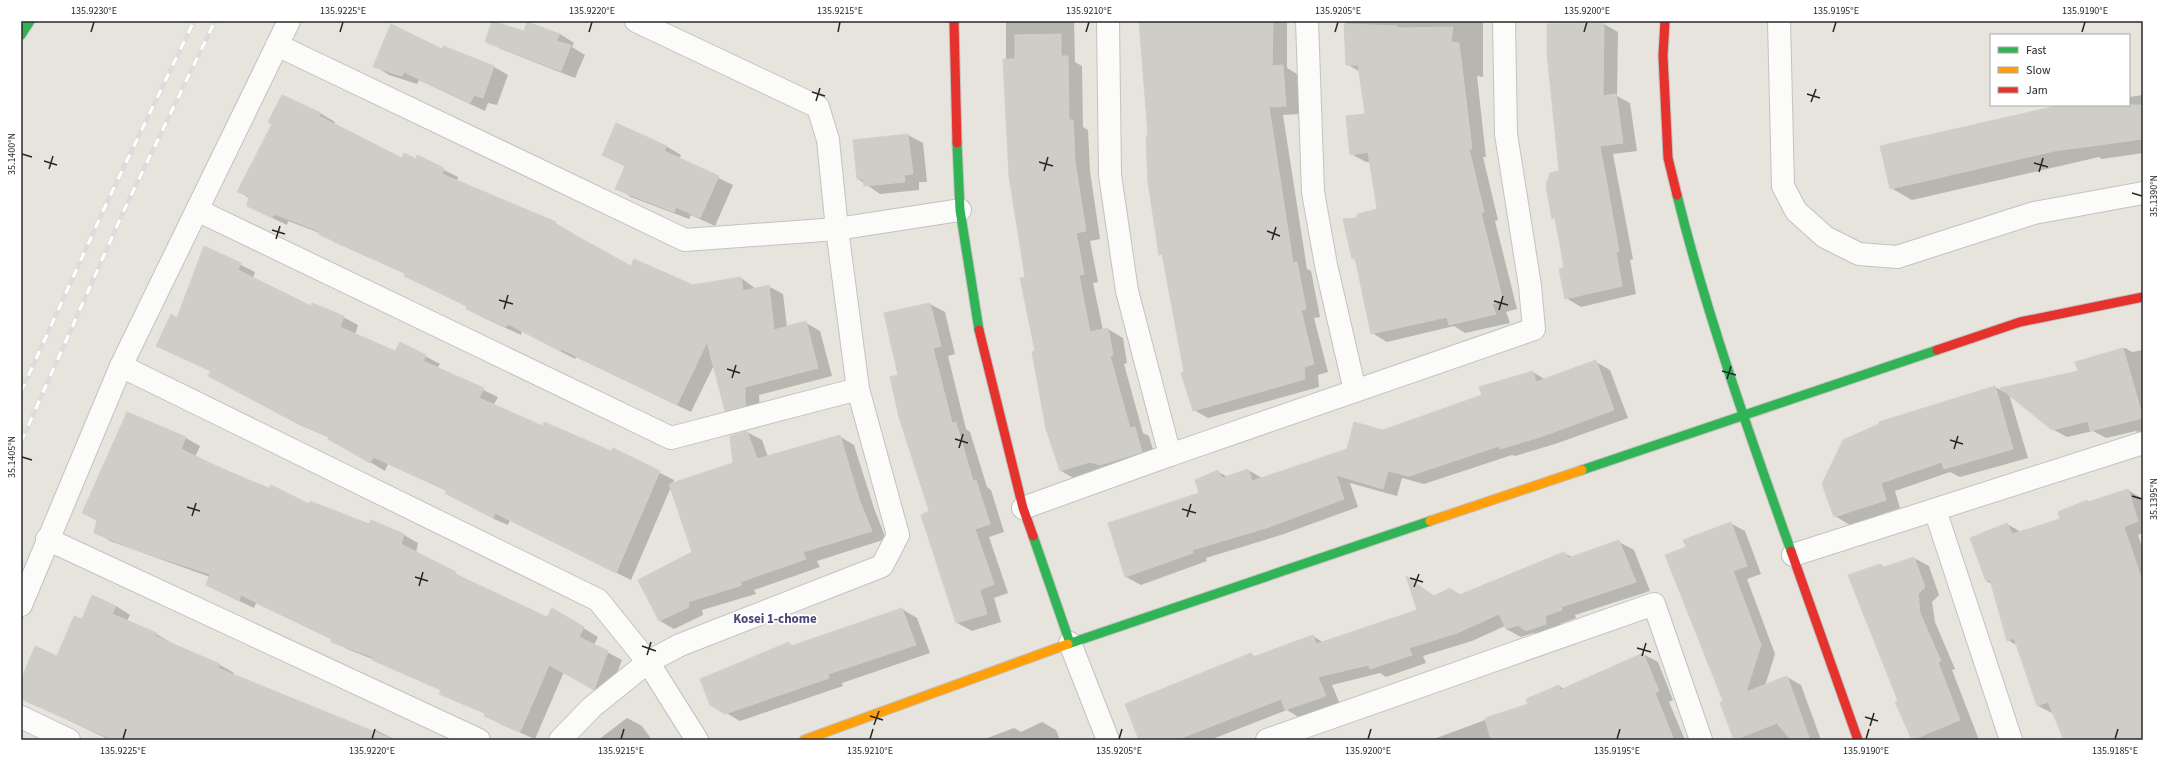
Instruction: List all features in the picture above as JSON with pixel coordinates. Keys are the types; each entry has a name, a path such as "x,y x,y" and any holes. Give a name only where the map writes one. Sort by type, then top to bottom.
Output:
{"street":[{"path":"21,35 30,21"},
{"path":"21,605 47,539 121,366 289,21"},
{"path":"560,740 592,707 648,662 680,645 882,566 898,536 858,390 837,229 828,140 818,107 636,21"},
{"path":"954,21 955,106 960,210 979,331 1023,508 1070,643 1108,740"},
{"path":"1108,21 1110,175 1127,291 1170,455"},
{"path":"1307,21 1313,192 1326,265 1355,390"},
{"path":"1023,508 1355,390 1534,329 1530,286 1506,134 1504,21"},
{"path":"1665,21 1663,56 1668,158 1693,260 1743,415 1858,740"},
{"path":"1779,21 1783,186 1796,211 1825,237 1859,254 1897,257 2034,213 2143,192"},
{"path":"277,45 685,240 837,229 960,210"},
{"path":"197,210 671,438 858,390"},
{"path":"804,740 1070,643 2020,322 2143,297"},
{"path":"121,366 598,600 648,662 697,740"},
{"path":"1793,556 2143,443"},
{"path":"1935,510 2011,740"},
{"path":"47,539 479,740"},
{"path":"1267,740 1654,604 1701,740"},
{"path":"21,717 69,740"}],"building":[{"path":"492,21 524,31 527,22 560,34 556,41 571,45 561,71 485,42"},
{"path":"1139,21 1273,21 1272,66 1283,65 1286,106 1269,107 1293,263 1297,262 1306,309 1301,310 1314,364 1304,367 1305,379 1193,411 1181,373 1184,372 1162,254 1159,255 1148,182 1146,136 1148,135"},
{"path":"1604,23 1603,96 1616,94 1623,143 1600,146 1619,251 1616,252 1622,286 1565,299 1559,269 1564,267 1555,218 1552,219 1546,186 1550,173 1559,171 1547,53 1547,24"},
{"path":"391,24 442,49 443,46 494,66 483,98 474,95 470,103 404,72 402,76 373,67"},
{"path":"1344,24 1397,26 1397,28 1453,27 1451,42 1459,43 1472,149 1469,149 1484,212 1481,213 1503,301 1492,304 1496,314 1449,325 1447,317 1371,334 1355,258 1352,259 1343,219 1356,218 1358,214 1377,209 1368,152 1350,155 1346,116 1365,114 1358,65 1346,65"},
{"path":"1061,34 1061,56 1068,56 1069,120 1073,120 1075,162 1086,231 1076,233 1084,274 1079,275 1090,332 1108,328 1113,355 1110,356 1130,428 1135,427 1142,452 1100,465 1090,462 1060,471 1046,429 1032,352 1035,351 1020,278 1025,277 1009,176 1003,59 1015,59 1015,35"},
{"path":"282,95 321,113 319,116 402,158 404,153 416,159 417,155 444,168 442,174 556,222 555,224 631,266 634,259 693,285 741,277 743,291 769,285 774,330 806,321 818,368 745,387 745,406 725,411 707,342 677,405 561,349 560,351 508,324 506,327 466,309 467,306 404,276 405,273 318,234 319,231 274,214 272,218 247,206 249,196 237,192 272,124 268,122"},
{"path":"2143,105 2143,139 2054,151 1890,189 1880,146 2057,106"},
{"path":"616,123 667,146 664,151 719,176 700,218 676,207 674,212 615,189 625,166 602,155"},
{"path":"908,134 913,174 904,175 905,182 864,186 863,179 857,179 853,140"},
{"path":"204,246 241,263 238,270 311,306 312,303 344,316 340,327 395,351 400,342 426,355 423,361 484,388 479,398 543,426 544,422 611,451 613,448 660,471 616,573 495,513 493,518 445,493 447,490 373,457 370,463 328,439 329,437 283,416 208,376 211,371 156,346 171,314 177,318"},
{"path":"930,303 941,346 933,348 952,423 956,422 973,481 976,480 990,524 975,529 994,584 980,590 987,614 956,623 921,515 929,511 899,417 890,377 898,375 884,313"},
{"path":"2123,348 2143,418 2090,431 2088,421 2052,430 2000,388 2078,371 2075,362"},
{"path":"1596,360 1614,410 1540,437 1500,449 1499,446 1409,476 1388,471 1383,489 1336,475 1344,499 1266,528 1192,550 1193,553 1125,577 1108,523 1199,493 1195,480 1218,470 1222,478 1248,469 1252,481 1347,449 1354,422 1383,430 1482,395 1479,387 1533,371 1536,382"},
{"path":"1995,386 2013,449 1944,469 1942,462 1881,483 1886,500 1834,517 1822,484 1843,440 1879,424 1879,422"},
{"path":"127,412 186,437 181,449 210,463 269,489 271,485 309,504 310,501 369,524 371,520 404,534 401,544 456,572 455,574 547,617 552,608 584,627 579,637 608,651 594,690 549,665 520,732 484,716 485,713 439,694 441,690 372,660 373,657 331,642 332,639 241,595 239,601 206,585 210,574 136,550 94,533 97,520 82,513"},
{"path":"747,431 757,459 840,435 859,499 872,531 803,552 806,559 740,582 742,585 688,602 689,607 659,621 638,580 692,552 669,484 733,463 730,436"},
{"path":"2128,489 2138,521 2124,527 2143,583 2143,740 2064,740 2048,702 2037,706 2014,638 2007,641 1990,580 1986,581 1970,538 2007,523 2012,534 2060,519 2058,512 2087,500 2088,502"},
{"path":"1731,522 1747,566 1733,571 1761,645 1746,692 1787,676 1810,740 1791,740 1777,723 1734,740 1720,703 1723,701 1665,555 1686,547 1683,540"},
{"path":"1619,540 1636,582 1561,607 1562,610 1545,616 1546,624 1526,631 1518,625 1506,629 1499,614 1457,633 1409,648 1412,655 1370,669 1368,665 1318,677 1326,696 1285,710 1281,699 1176,740 1139,740 1125,704 1251,653 1253,657 1313,635 1316,644 1417,610 1406,576 1434,596 1450,588 1459,595 1564,552 1568,558"},
{"path":"1914,557 1925,587 1918,594 1920,613 1941,661 1938,662 1960,720 1912,740 1895,702 1898,701 1848,575 1880,564 1884,567"},
{"path":"92,595 116,606 112,614 157,633 155,636 220,664 218,668 390,738 389,740 114,740 21,699 21,680 35,646 57,656 74,616 82,619"},
{"path":"902,608 916,645 828,674 829,678 725,714 710,705 700,679 789,642 791,646"},
{"path":"1643,653 1659,691 1655,693 1674,740 1491,740 1485,718 1528,704 1526,699 1559,685 1560,690"}],"railway":[{"path":"21,392 109,198 194,21"},
{"path":"21,442 125,208 215,21"}],"traffic: fast":[{"path":"21,35 30,21"},
{"path":"957,143 960,210 979,330"},
{"path":"1677,195 1715,330 1791,551"},
{"path":"1582,470 1937,350"},
{"path":"1068,644 1430,521"},
{"path":"1033,536 1070,643"}],"traffic: slow":[{"path":"1430,521 1582,470"},
{"path":"804,740 1068,644"}],"traffic: jam":[{"path":"954,21 957,143"},
{"path":"1665,21 1663,56 1668,158 1677,195"},
{"path":"1937,350 2020,322 2143,297"},
{"path":"979,330 1023,508 1033,536"},
{"path":"1791,551 1858,740"}],"district":[{"name":"Kosei 1-chome","path":"775,619"}]}
